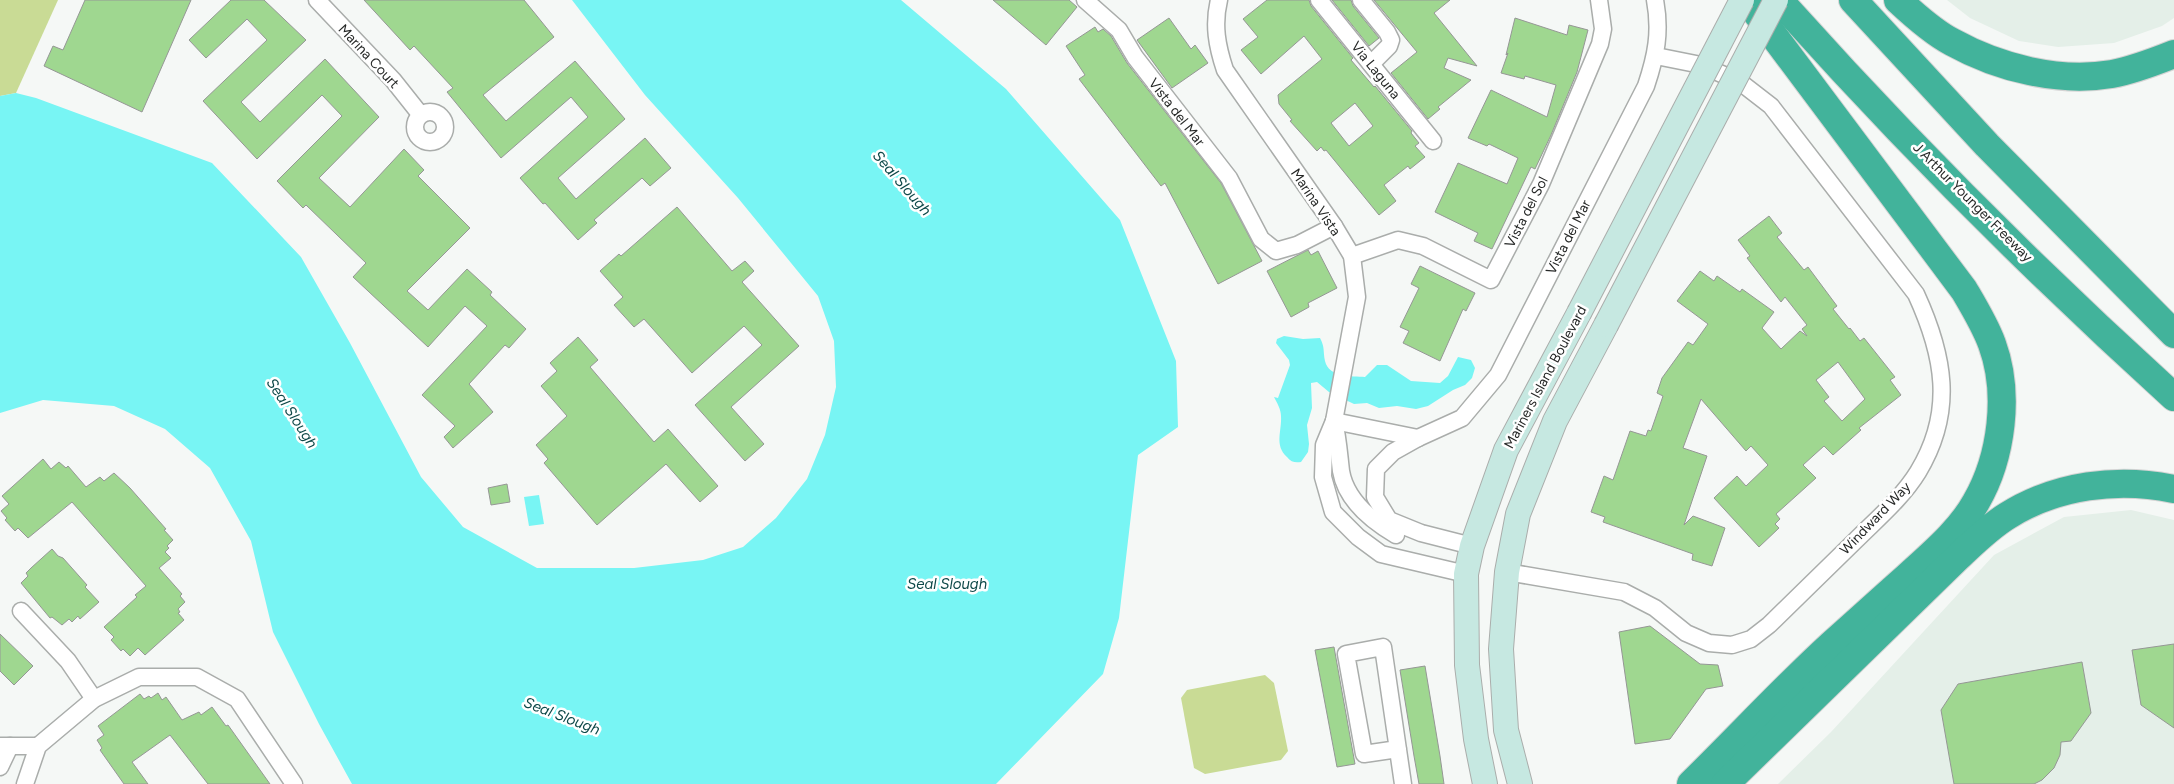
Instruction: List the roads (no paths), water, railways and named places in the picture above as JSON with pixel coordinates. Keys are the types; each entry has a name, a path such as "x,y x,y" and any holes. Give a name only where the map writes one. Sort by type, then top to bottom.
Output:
{"highway":[{"path":"1691,784 1829,648 1931,555 1955,530 1976,502 1990,472 1998,443 2001,413 2000,381 1993,345 1964,290 1747,0"},
{"name":"J Arthur Younger Freeway","path":"1777,0 1952,183 2119,347 2174,397"},
{"path":"1853,0 1987,145 2174,334"},
{"path":"1898,0 1951,42 1982,56 2028,71 2073,76 2111,74 2145,66 2174,54"},
{"path":"1725,784 1982,534 2007,516 2034,502 2063,491 2092,486 2124,483 2155,485 2174,490"}],"main road":[{"name":"Mariners Island Boulevard","path":"1485,784 1476,739 1467,665 1466,574 1472,546 1506,450 1742,0"},
{"path":"1520,784 1506,730 1501,649 1507,572 1518,514 1552,430 1777,0"}],"street":[{"name":"Marina Court","path":"317,0 392,80 420,114"},
{"name":"Vista del Mar","path":"1085,0 1118,30 1135,57 1229,178 1261,239 1276,251 1297,245 1334,226"},
{"name":"Marina Vista","path":"1220,0 1216,16 1216,43 1225,70 1334,226 1352,256 1357,297 1334,421 1324,445 1323,477 1333,512 1358,537 1381,554 1466,574"},
{"name":"Via Laguna","path":"1319,0 1433,141"},
{"path":"1361,0 1387,32 1391,40 1389,46 1370,64"},
{"name":"Vista del Sol","path":"1352,256 1398,240 1423,246 1490,280 1541,184 1600,44 1603,29 1599,0"},
{"name":"Vista del Mar","path":"1472,546 1421,533 1389,520 1375,497 1376,469 1393,452 1418,438 1462,418 1498,375 1646,86 1656,56 1658,38 1655,0"},
{"name":"Windward Way","path":"1507,572 1624,592 1654,608 1686,634 1709,644 1732,646 1751,639 1769,626 1893,503 1918,472 1934,437 1942,401 1940,361 1932,327 1916,294 1771,106 1740,82 1701,66 1656,56"},
{"name":"Marina Vista","path":"1334,421 1339,443 1341,473 1352,499 1373,521 1396,535 1421,533"},
{"path":"1334,421 1418,438"},
{"path":"21,611 68,661 94,700"},
{"path":"1398,749 1364,754 1346,654 1383,647 1398,749 1403,784"},
{"path":"25,784 38,746 94,700 140,677 197,677 236,699 294,784"},
{"path":"0,767 5,746 38,746"}],"water":[{"name":"Seal Slough","path":"572,0 901,0 1006,89 1120,220 1176,361 1178,427 1138,455 1119,618 1103,674 996,784 352,784 319,724 273,632 251,541 210,468 165,429 114,406 43,400 0,413 0,96 16,93 36,98 212,163 301,257 350,343 421,477 463,527 537,568 634,568 703,560 743,547 776,518 807,479 825,435 836,387 834,341 818,296 738,198 645,95"},
{"path":"1284,336 1303,339 1320,338 1323,344 1327,367 1331,371 1342,375 1365,377 1377,365 1387,365 1411,381 1440,383 1448,376 1458,357 1471,360 1475,368 1472,378 1465,385 1453,390 1428,406 1416,409 1397,406 1379,408 1367,403 1354,404 1329,392 1317,382 1311,383 1312,408 1307,425 1308,452 1301,462 1295,462 1289,459 1281,448 1281,413 1274,397 1278,398 1290,365 1289,360 1276,343 1277,339"},
{"path":"539,495 544,524 529,526 524,497"}]}
